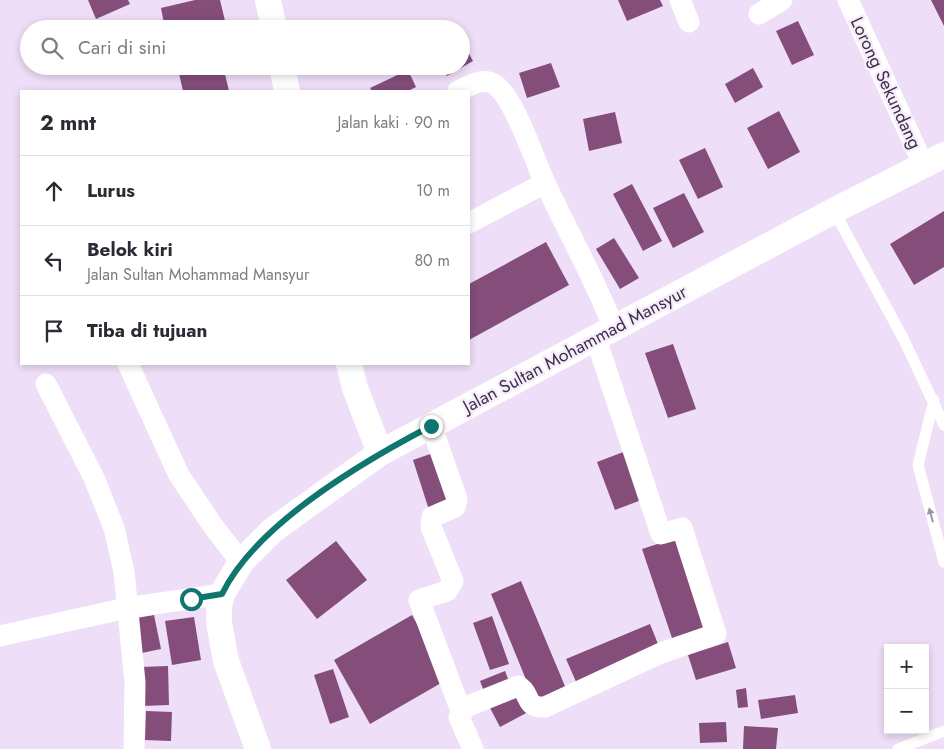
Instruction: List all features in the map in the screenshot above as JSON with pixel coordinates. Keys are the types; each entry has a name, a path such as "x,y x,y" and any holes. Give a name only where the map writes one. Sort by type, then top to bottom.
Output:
{"street":[{"path":"268,0 272,20"},
{"path":"680,0 689,22"},
{"path":"758,14 782,0"},
{"name":"Lorong Sekundang","path":"848,0 934,161"},
{"path":"284,75 287,90"},
{"path":"460,90 480,81 488,82 502,91 513,110 545,183 605,334 661,534 682,528 716,634 661,653 545,707 537,708 531,705 522,688 518,686 466,706 461,711 459,717 472,749"},
{"name":"Jalan Sultan Mohammad Mansyur","path":"258,749 226,661 219,623 222,594 241,562 273,530 380,453 834,211 934,161"},
{"path":"470,222 545,183"},
{"path":"128,365 179,475 213,526 241,562"},
{"path":"349,365 355,388 380,453"},
{"path":"46,384 94,478 114,528 124,572 135,682 134,749"},
{"path":"431,426 457,499 455,508 432,517 432,527 453,581 447,591 419,600 461,711"},
{"path":"0,636 127,608 222,594"}],"lane":[{"path":"834,211 903,338 934,400 944,425"},
{"path":"934,400 918,465 944,562"},
{"path":"898,749 944,731"}],"building":[{"path":"88,0 128,0 130,4 96,19"},
{"path":"195,0 220,0 225,20 163,20 161,8"},
{"path":"618,0 660,0 663,6 627,21"},
{"path":"931,0 944,0 944,26"},
{"path":"798,21 814,55 792,65 776,31"},
{"path":"551,63 560,87 527,98 519,73"},
{"path":"753,68 763,87 735,103 725,84"},
{"path":"179,75 225,75 229,90 183,90"},
{"path":"397,75 410,75 416,87 410,90 371,90 370,88"},
{"path":"779,111 800,152 768,169 747,128"},
{"path":"615,112 622,143 589,151 583,119"},
{"path":"705,148 723,187 698,199 679,160"},
{"path":"632,184 662,241 643,251 613,194"},
{"path":"684,193 704,232 673,248 653,208"},
{"path":"944,211 944,267 914,285 890,244"},
{"path":"614,238 639,278 620,289 596,249"},
{"path":"546,242 569,285 470,339 470,283"},
{"path":"673,344 696,409 668,418 645,353"},
{"path":"626,451 644,499 615,510 597,462"},
{"path":"436,452 454,505 430,513 413,460"},
{"path":"679,537 710,632 674,644 642,549"},
{"path":"336,541 367,580 317,619 286,580"},
{"path":"521,581 567,691 536,704 491,594"},
{"path":"154,615 161,649 137,654 131,619"},
{"path":"412,615 448,679 370,724 334,660"},
{"path":"492,616 509,664 490,670 473,623"},
{"path":"194,617 201,660 172,665 165,621"},
{"path":"650,624 660,649 577,684 566,659"},
{"path":"728,642 736,668 696,680 688,655"},
{"path":"168,666 169,705 141,706 140,667"},
{"path":"333,669 349,717 330,724 314,675"},
{"path":"505,671 510,684 485,694 480,681"},
{"path":"746,688 748,707 738,708 736,690"},
{"path":"520,692 530,711 500,727 490,708"},
{"path":"795,695 798,713 761,719 758,700"},
{"path":"146,711 172,712 171,741 145,740"},
{"path":"726,722 727,742 700,743 699,723"},
{"path":"744,726 778,728 776,749 743,749"}],"route":[{"path":"191,599 222,594 241,562 273,530 316,497 380,453 431,426"}]}
